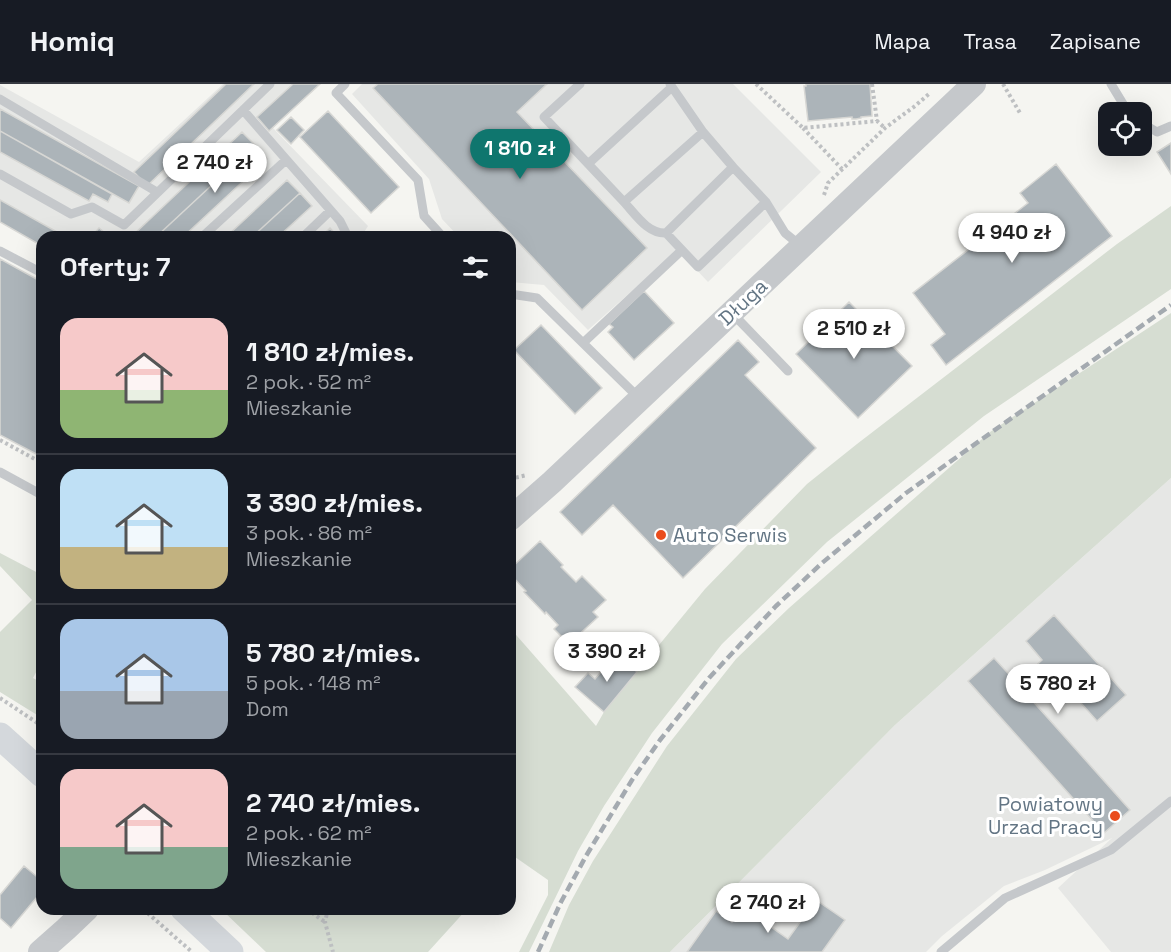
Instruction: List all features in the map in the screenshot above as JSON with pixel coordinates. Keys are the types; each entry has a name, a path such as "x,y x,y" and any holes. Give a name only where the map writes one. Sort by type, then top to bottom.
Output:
{"main road":[{"path":"0,736 36,769"},
{"path":"190,915 230,952"}],"street":[{"name":"Długa","path":"519,508 552,482 974,84"},
{"path":"40,952 81,915"}],"lane":[{"path":"0,174 71,214 92,207 124,225 270,84"},
{"path":"345,84 336,93 418,180 424,216 438,231"},
{"path":"580,84 544,117 650,229 659,234 666,233 733,167"},
{"path":"1111,84 1122,102"},
{"path":"588,164 671,85 703,132 766,202 785,233 802,247"},
{"path":"0,99 157,192"},
{"path":"243,110 340,221 345,231"},
{"path":"1152,129 1157,132 1171,126"},
{"path":"624,202 703,132"},
{"path":"209,231 286,160"},
{"path":"666,233 698,267 766,202"},
{"path":"309,231 330,211"},
{"path":"583,343 682,250"},
{"path":"0,251 36,270"},
{"path":"516,295 537,298 640,399"},
{"path":"732,312 788,371"},
{"path":"0,472 36,492"},
{"path":"940,952 1005,898 1111,850 1171,801"}],"path":[{"path":"756,84 842,169"},
{"path":"872,84 877,121 885,128"},
{"path":"1003,84 1020,113"},
{"path":"803,128 877,121"},
{"path":"0,440 36,460"},
{"path":"0,698 36,722"},
{"path":"151,915 192,952"},
{"path":"316,915 326,922"},
{"path":"327,915 326,922 333,952"}],"shaded area":[{"path":"223,84 319,84 273,128 368,226 365,231 36,231 36,235 0,220 0,85 139,162"},
{"path":"362,84 733,84 821,172 708,282 678,250 588,330 544,285 516,283 516,231 453,231 442,219 429,179 352,94"},
{"path":"1171,206 1171,289 984,416 827,542 722,644 652,733 604,806 578,851 529,952 519,952 548,895 548,880 516,858 516,635 596,726 604,712 705,589 807,484 1117,244"},
{"path":"1171,313 1171,478 895,725 670,952 549,952 569,905 593,861 667,746 736,659 789,608 990,432"},
{"path":"1171,478 1171,952 1111,952 1058,888 1112,838 1045,870 1004,886 942,936 926,952 670,952 895,725"},
{"path":"0,553 36,572 36,672 33,678 36,680 36,714 0,692 0,632 32,600 0,566"},
{"path":"227,915 462,915 428,952 266,952"}],"building":[{"path":"226,84 254,84 147,186 134,172"},
{"path":"293,84 320,84 269,131 257,117"},
{"path":"378,84 547,84 517,112 647,248 582,310 516,240 516,231 508,231 373,88"},
{"path":"806,84 870,84 872,116 808,121 804,86"},
{"path":"0,109 139,186 129,203 0,131"},
{"path":"328,111 399,187 371,213 300,137"},
{"path":"291,117 304,130 291,144 277,130"},
{"path":"0,131 112,194 108,202 93,194 89,201 0,152"},
{"path":"242,132 255,145 162,231 137,231"},
{"path":"1171,143 1171,174 1157,152"},
{"path":"255,145 267,159 189,231 162,231"},
{"path":"1056,164 1112,236 946,365 931,345 945,334 913,293 1028,203 1020,193"},
{"path":"287,180 300,193 259,231 232,231"},
{"path":"300,193 312,206 285,231 259,231"},
{"path":"0,200 55,231 36,231 36,243 0,222"},
{"path":"0,259 36,279 36,454 0,435"},
{"path":"644,291 674,323 634,360 608,332 613,327 609,324"},
{"path":"849,302 912,366 858,418 796,354"},
{"path":"541,325 602,388 575,414 516,352 516,348"},
{"path":"738,340 759,362 745,375 816,448 683,578 613,505 582,535 560,512"},
{"path":"540,541 576,582 582,576 606,600 593,612 598,617 572,641 570,639 567,642 554,629 558,625 524,592 526,591 516,580 516,563"},
{"path":"1054,615 1126,695 1097,721 1056,675 1030,698 1130,810 1104,833 968,681 994,658 1017,683 1042,660 1026,641"},
{"path":"616,654 637,672 604,712 575,687 588,673 595,679"},
{"path":"24,866 36,876 36,898 11,928 0,918 0,895"},
{"path":"816,900 845,920 822,952 687,952 716,911 732,922 743,907 788,939"}],"railway":[{"path":"538,952 586,856 632,780 709,678 776,606 822,563 906,493 1171,305"}],"place":[{"name":"Auto Serwis","path":"661,535"},
{"name":"Powiatowy Urzad Pracy","path":"1115,816"}]}
